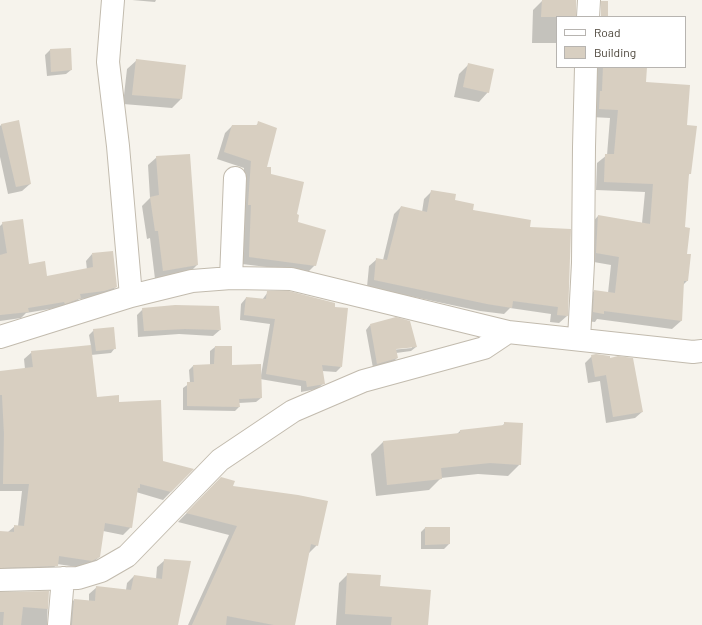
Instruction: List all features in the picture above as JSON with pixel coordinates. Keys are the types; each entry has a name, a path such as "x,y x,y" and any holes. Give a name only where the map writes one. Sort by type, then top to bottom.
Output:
{"street":[{"path":"113,0 108,62 118,146 131,296"},
{"path":"588,16 589,0"},
{"path":"579,339 583,263 586,68"},
{"path":"232,278 235,178"},
{"path":"0,337 131,296 192,281 232,278 291,279 508,332 693,352 702,351"},
{"path":"0,580 78,578 101,571 126,556 220,460 293,411 363,381 484,348 508,332"},
{"path":"58,625 62,578"}],"building":[{"path":"542,0 576,0 576,16 541,17"},
{"path":"601,1 608,1 608,16 601,16"},
{"path":"71,48 72,70 51,72 50,49"},
{"path":"136,59 186,65 182,99 132,95"},
{"path":"468,63 494,69 489,93 463,87"},
{"path":"603,68 647,68 646,82 690,85 687,125 697,126 691,174 689,174 685,227 690,228 687,254 691,254 688,281 684,281 682,321 604,311 604,314 593,312 594,290 615,293 619,257 596,253 598,215 650,224 653,184 604,182 605,154 614,154 618,110 599,109 600,91 602,91"},
{"path":"19,120 31,184 16,187 1,124"},
{"path":"258,121 277,128 267,167 271,167 271,174 304,182 297,214 299,215 298,222 326,230 316,266 249,257 251,205 248,205 251,161 224,152 232,125 257,125"},
{"path":"190,154 198,265 163,271 158,231 155,231 150,197 159,195 156,156"},
{"path":"431,190 456,194 455,200 474,204 473,210 531,220 530,227 571,229 568,316 557,315 558,307 513,301 512,308 374,280 376,258 387,260 401,206 427,212"},
{"path":"23,219 29,264 45,261 47,276 93,267 92,253 113,251 117,287 104,291 80,294 81,298 65,304 64,302 28,308 29,312 0,315 0,255 7,253 2,222"},
{"path":"267,291 289,291 335,303 335,307 348,308 342,367 322,365 325,384 307,387 306,381 266,374 275,319 244,315 246,297 266,299"},
{"path":"175,305 219,306 221,330 185,329 144,331 142,308"},
{"path":"396,317 410,321 417,347 396,349 398,358 377,364 370,324"},
{"path":"114,327 116,349 96,351 93,329"},
{"path":"91,345 97,397 119,395 119,402 161,400 163,461 194,469 171,492 140,484 140,488 138,488 132,528 105,523 100,557 92,561 59,556 58,566 0,568 0,531 14,532 14,525 24,526 29,484 3,484 4,434 2,395 0,395 0,371 33,367 31,351"},
{"path":"215,346 232,346 232,365 261,364 262,398 239,399 240,407 187,406 187,382 194,382 193,365 214,364"},
{"path":"596,354 610,356 610,358 618,356 633,358 643,412 613,417 606,375 595,377 591,355"},
{"path":"504,422 523,423 521,465 490,463 441,468 442,479 387,485 383,441 460,433 460,430 504,425"},
{"path":"221,477 235,481 233,486 298,495 328,501 318,546 311,544 295,625 274,625 227,616 226,625 192,625 237,526 186,513"},
{"path":"425,527 450,527 450,544 425,545"},
{"path":"164,559 191,561 178,625 72,625 74,599 95,601 96,586 131,590 134,575 162,579"},
{"path":"347,573 381,575 380,586 431,590 428,625 391,625 392,617 345,614"},
{"path":"49,591 48,609 23,607 21,625 3,625 4,612 0,612 0,592"}]}
